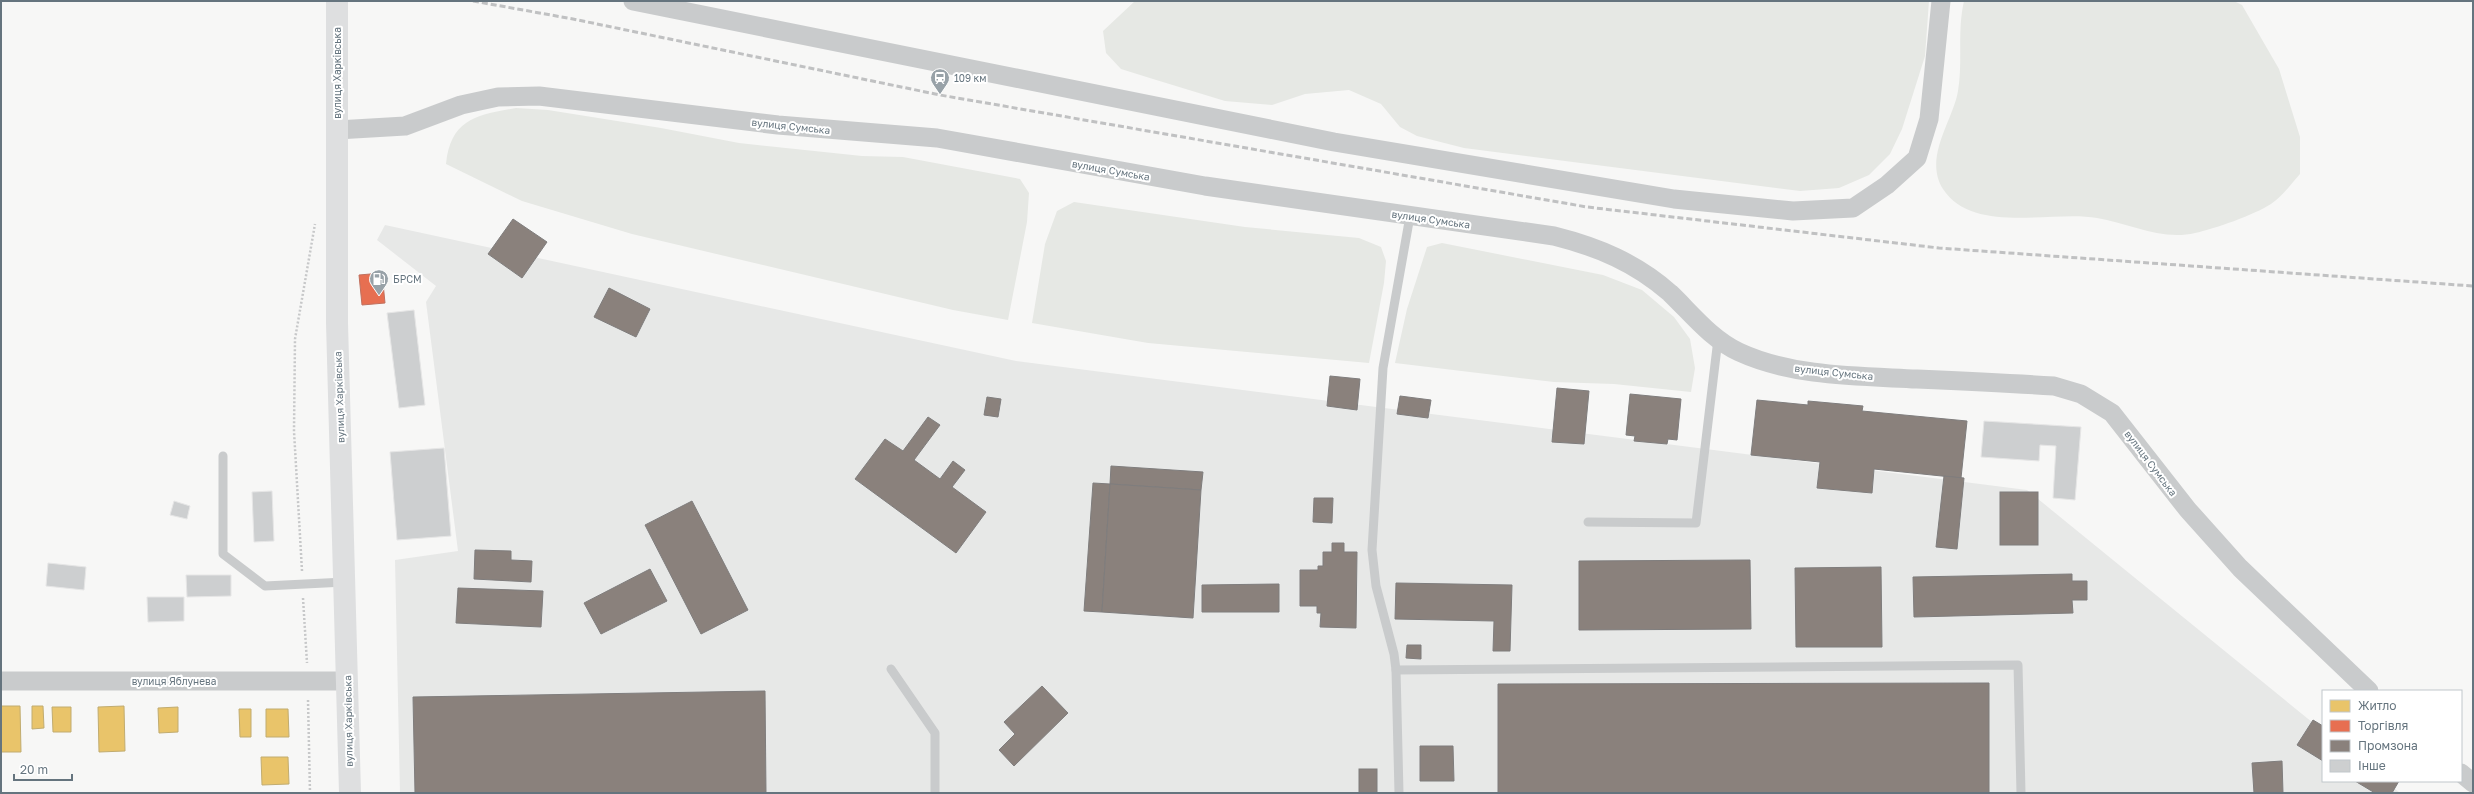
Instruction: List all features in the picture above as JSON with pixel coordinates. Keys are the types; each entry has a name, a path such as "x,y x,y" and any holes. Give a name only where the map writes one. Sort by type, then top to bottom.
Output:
{"main road":[{"name":"вулиця Харківська","path":"337,1 337,323 350,793"}],"street":[{"path":"633,1 1334,142 1674,200 1793,211 1853,208 1887,185 1917,158 1929,119 1941,1"},
{"name":"вулиця Сумська","path":"337,130 405,126 469,103 498,97 539,96 778,125 937,138 1204,186 1554,236 1581,243 1616,256 1668,292 1718,339 1737,351 1758,360 1819,372 2054,386 2082,394 2112,413 2188,510 2240,568 2368,690"},
{"name":"вулиця Яблунева","path":"1,681 348,681"},
{"path":"2462,774 2473,783"}],"lane":[{"path":"1399,793 1396,670 1394,654 1376,586 1372,550 1383,368 1410,216"},
{"path":"1588,522 1696,523 1718,339"},
{"path":"223,456 223,554 265,586 344,582"},
{"path":"1396,670 2018,665 2021,793"},
{"path":"890,669 935,733 935,793"}],"path":[{"path":"310,793 308,681 294,431 295,339 315,223"}],"shaded area":[{"path":"1135,1 1929,1 1925,56 1902,129 1890,154 1869,175 1839,188 1800,191 1464,148 1417,136 1400,127 1381,104 1349,90 1305,94 1272,105 1225,101 1121,69 1106,53 1103,31"},
{"path":"1964,1 2234,1 2242,5 2279,69 2300,137 2300,174 2279,198 2264,208 2223,225 2182,235 2157,233 2109,220 2079,216 2014,218 1973,212 1956,203 1943,189 1938,177 1936,164 1941,139 1958,91 1961,24"},
{"path":"516,108 548,110 661,128 739,143 862,156 903,157 1020,179 1029,193 1027,222 1008,320 953,310 632,234 522,201 446,164 453,137 460,128 468,122 489,113"},
{"path":"1074,202 1245,227 1359,238 1381,247 1386,261 1384,283 1369,363 1148,343 1032,323 1045,244 1057,211"},
{"path":"385,225 1016,361 2027,490 2322,730 2322,782 2386,782 2400,793 400,793 395,560 458,551 426,302 436,286 377,240"},
{"path":"1442,243 1603,275 1642,290 1674,317 1690,339 1695,368 1691,392 1614,384 1554,382 1395,363 1407,309 1427,247"}],"building: Житло":[{"path":"1,706 20,706 21,752 1,752"},
{"path":"32,706 43,706 44,728 32,729"},
{"path":"124,706 125,751 99,752 98,707"},
{"path":"52,707 71,707 71,732 53,732"},
{"path":"178,707 178,732 159,733 158,708"},
{"path":"239,709 251,709 251,737 240,737"},
{"path":"266,709 288,709 289,737 266,737"},
{"path":"261,757 288,757 289,784 262,785"}],"building: Торгівля":[{"path":"382,273 385,303 362,305 359,275"}],"building: Промзона":[{"path":"513,219 547,242 522,278 488,254"},
{"path":"609,288 650,309 636,337 594,317"},
{"path":"1330,376 1360,379 1357,410 1327,406"},
{"path":"1557,388 1589,391 1584,444 1552,442"},
{"path":"1630,394 1681,399 1677,440 1668,439 1667,444 1634,441 1635,436 1626,435"},
{"path":"1400,396 1431,400 1428,418 1397,414"},
{"path":"987,397 1001,399 998,417 984,415"},
{"path":"1757,400 1808,405 1808,401 1863,406 1862,411 1967,421 1961,478 1874,469 1872,493 1817,488 1820,462 1751,455"},
{"path":"928,417 940,425 914,460 940,479 953,461 965,470 952,487 986,512 956,553 855,479 885,439 903,451"},
{"path":"1111,466 1203,472 1201,490 1110,484"},
{"path":"1944,476 1964,478 1957,549 1936,547"},
{"path":"1093,483 1110,484 1102,612 1084,611"},
{"path":"1110,484 1201,490 1193,618 1102,612"},
{"path":"2000,492 2038,492 2038,545 2000,545"},
{"path":"1314,498 1333,498 1332,523 1313,522"},
{"path":"692,501 748,610 701,634 645,525"},
{"path":"1332,543 1344,543 1344,552 1357,552 1356,628 1320,627 1321,613 1317,613 1317,606 1300,606 1300,570 1318,570 1318,566 1323,566 1323,552 1332,552"},
{"path":"475,550 511,551 511,560 532,561 531,582 474,579"},
{"path":"1750,560 1751,629 1579,630 1579,561"},
{"path":"1881,567 1882,647 1796,647 1795,568"},
{"path":"650,569 667,601 601,634 584,603"},
{"path":"2072,574 2072,581 2087,581 2087,600 2072,600 2073,613 1914,617 1913,577"},
{"path":"1396,583 1512,585 1510,651 1493,651 1494,621 1395,619"},
{"path":"1279,584 1279,612 1202,612 1202,585"},
{"path":"458,588 543,591 541,627 456,623"},
{"path":"1407,645 1421,645 1421,659 1406,658"},
{"path":"1989,683 1989,793 1498,793 1498,684"},
{"path":"1042,686 1068,713 1014,766 999,750 1015,734 1004,722"},
{"path":"765,691 766,793 415,793 413,697"},
{"path":"2313,720 2322,725 2322,760 2297,745"},
{"path":"1420,746 1453,746 1454,781 1420,781"},
{"path":"2282,761 2283,793 2254,793 2252,763"},
{"path":"1359,769 1377,769 1377,793 1359,793"},
{"path":"2357,782 2398,782 2392,793 2375,793"}],"building: Інше":[{"path":"414,310 425,405 399,408 387,313"},
{"path":"1984,421 2081,427 2075,500 2053,498 2056,446 2040,445 2039,461 1981,457"},
{"path":"444,448 451,536 397,540 390,452"},
{"path":"272,491 274,541 254,542 252,492"},
{"path":"174,501 190,506 187,519 170,515"},
{"path":"48,563 86,567 84,590 46,586"},
{"path":"186,575 231,575 231,596 187,597"},
{"path":"147,597 184,597 184,621 148,622"}],"railway":[{"path":"473,1 573,19 940,95 1587,207 1939,248 2473,286"}],"place":[{"name":"109 км","path":"940,95"},
{"name":"БРСМ","path":"379,296"}]}
